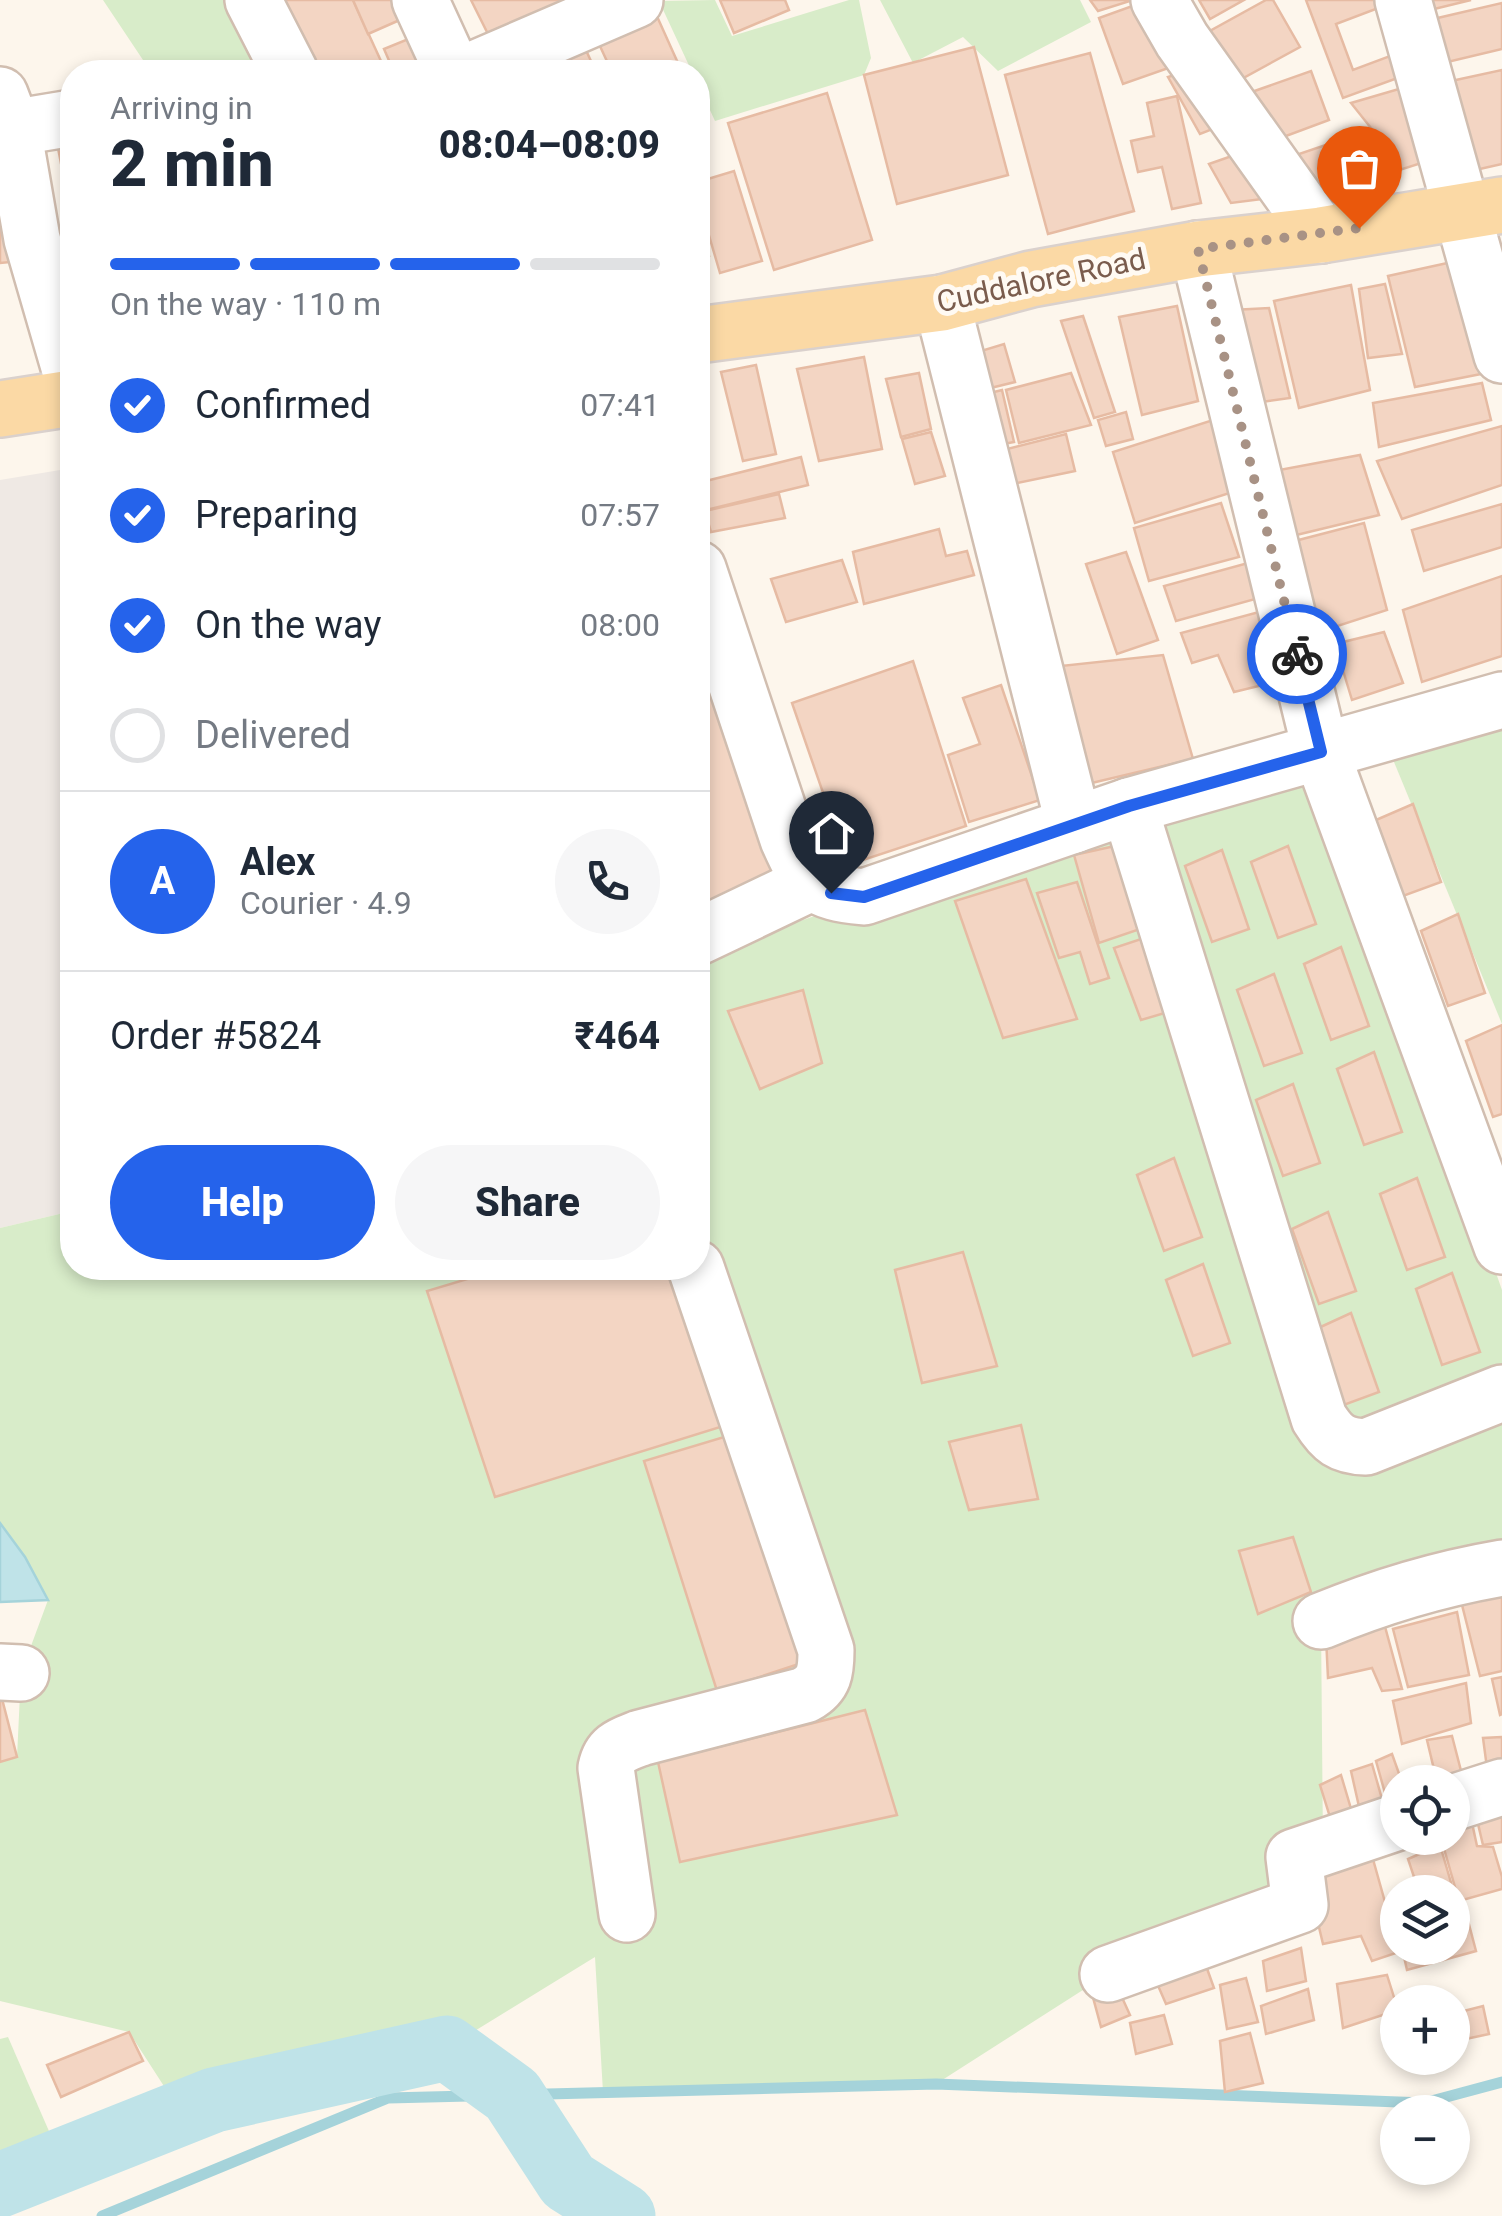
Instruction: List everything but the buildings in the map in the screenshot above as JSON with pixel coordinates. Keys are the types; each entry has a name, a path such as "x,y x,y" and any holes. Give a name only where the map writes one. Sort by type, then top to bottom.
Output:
{"main road":[{"name":"Cuddalore Road","path":"710,333 942,302 1031,279 1198,249 1321,235 1481,208"},
{"path":"0,409 60,400"}],"street":[{"path":"253,0 284,60"},
{"path":"420,0 448,60"},
{"path":"496,60 635,0"},
{"path":"1159,0 1182,40 1321,235"},
{"path":"1403,0 1481,208 1502,355"},
{"path":"60,118 4,118 50,210 32,239 60,336"},
{"path":"1198,249 1321,752 1502,1246"},
{"path":"942,302 1074,825"},
{"path":"710,605 801,868 812,882 831,893 864,897 1129,806 1502,700"},
{"path":"1129,806 1319,1418 1330,1436 1346,1446 1366,1447 1502,1393"},
{"path":"710,931 812,882"},
{"path":"628,1914 606,1768 608,1756 617,1746 640,1738 805,1695 817,1688 826,1670 826,1650 700,1280"},
{"path":"1321,1621 1380,1596 1445,1578 1502,1568"},
{"path":"1470,1797 1502,1787"},
{"path":"1108,1974 1300,1905 1294,1857 1380,1828"}],"shaded area":[{"path":"60,470 60,1214 0,1228 0,480"}],"green space":[{"path":"103,0 250,0 266,60 143,60"},
{"path":"715,0 732,36 859,0 871,58 864,75 715,121 710,110 710,60 686,60 659,1"},
{"path":"880,0 1080,0 1091,22 998,71 963,37 913,63"},
{"path":"1502,716 1502,1024 1387,745"},
{"path":"1312,755 1502,1290 1502,1572 1321,1621 1323,1848 1267,1916 1108,1974 936,2084 603,2092 595,1957 447,2048 169,2094 129,2032 0,2001 0,1762 17,1757 21,1673 48,1600 25,1557 0,1523 0,1228 60,1214 60,1280 710,1280 710,936 774,900 786,926 1129,806"},
{"path":"8,2037 55,2145 0,2168 0,2039"}],"water":[{"path":"0,1523 25,1557 48,1600 0,1602"}],"waterway":[{"path":"0,2185 214,2100 447,2048 512,2095 568,2181 623,2216"},
{"path":"102,2216 388,2098 936,2084 1424,2103 1502,2082"}],"way so far":[{"path":"1297,654 1198,249 1359,228"}],"route":[{"path":"831,893 864,897 1129,806 1321,752 1297,654"}]}
